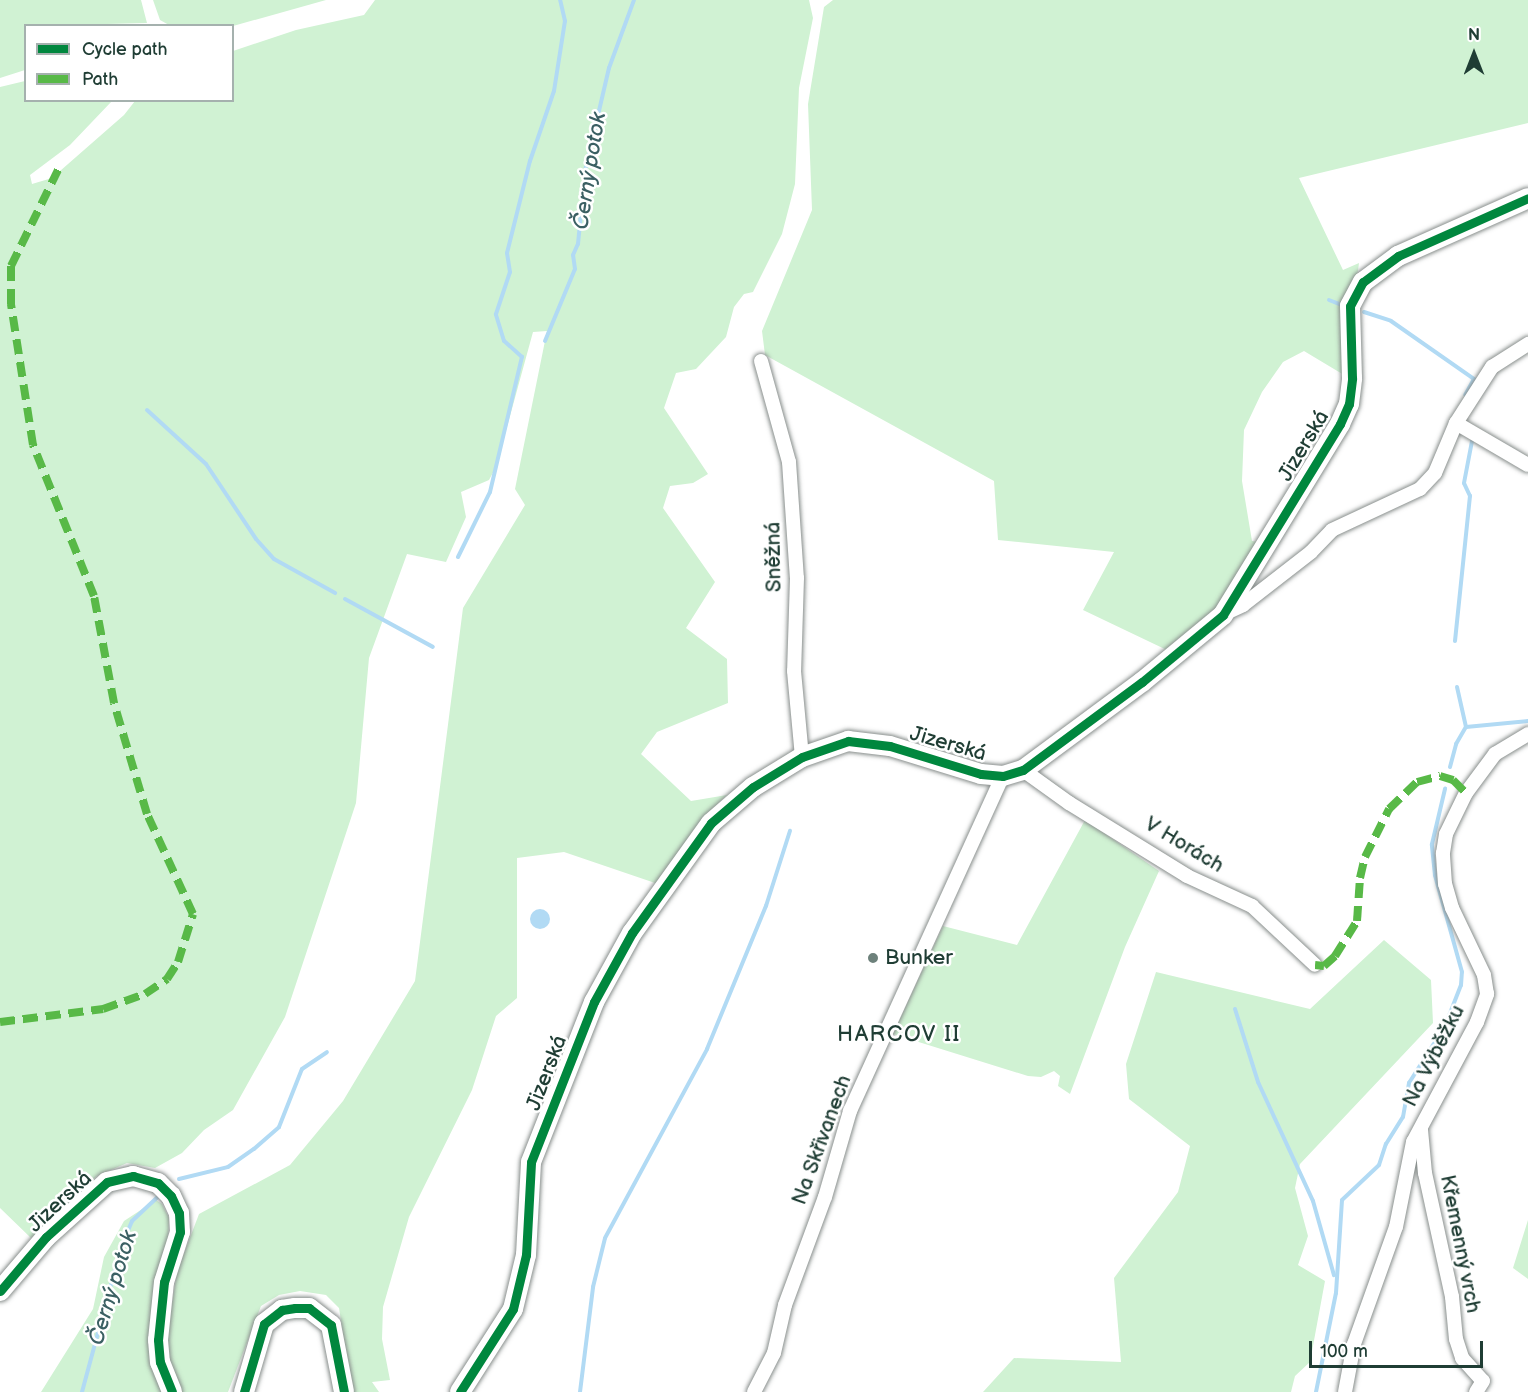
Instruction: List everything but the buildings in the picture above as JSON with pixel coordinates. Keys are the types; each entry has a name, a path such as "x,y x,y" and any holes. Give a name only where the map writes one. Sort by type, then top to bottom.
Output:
{"street":[{"name":"Jizerská","path":"1223,615 1341,424 1348,404 1352,378 1350,306 1363,282 1398,256 1528,198"},
{"path":"1528,344 1492,367 1456,423 1528,465"},
{"name":"Sněžná","path":"760,361 789,462 797,578 794,671 802,757"},
{"name":"Jizerská","path":"460,1392 513,1309 526,1255 531,1162 606,975 632,933 711,823 740,796 802,757 831,745 864,741 961,770 1003,776 1023,770 1142,682 1223,615 1243,604 1311,552 1332,530 1420,489 1435,473 1456,423"},
{"name":"Na Výběžku","path":"1345,1392 1354,1344 1396,1227 1413,1142 1477,1022 1487,994 1484,975 1452,908 1445,884 1443,853 1446,834 1466,793 1494,754 1528,734"},
{"name":"V Horách","path":"1023,770 1069,803 1187,876 1252,906 1315,965"},
{"name":"Na Skřivanech","path":"754,1392 774,1353 785,1305 825,1197 850,1111 1003,776"},
{"name":"Křemenný vrch","path":"1420,1128 1425,1173 1452,1297 1456,1339 1462,1358 1483,1381 1476,1392"},
{"name":"Jizerská","path":"0,1291 46,1237 107,1182 133,1176 158,1184 171,1196 179,1213 180,1232 165,1282 158,1340 160,1362 172,1392"},
{"path":"244,1392 264,1324 282,1310 309,1308 323,1316 335,1335 344,1392"}],"green space":[{"path":"0,0 141,0 147,23 24,24 24,70 0,78"},
{"path":"153,0 326,0 234,26 167,24 160,20"},
{"path":"375,0 809,0 813,18 799,88 795,184 782,234 753,292 744,294 734,307 726,337 696,369 676,373 664,408 708,474 693,483 670,486 663,508 715,582 686,628 727,659 728,703 657,732 641,754 691,801 727,795 711,810 658,884 564,852 517,858 517,998 496,1016 472,1090 409,1217 383,1307 382,1339 390,1380 372,1382 379,1392 352,1392 339,1308 326,1295 300,1291 279,1295 261,1306 228,1392 181,1392 169,1365 167,1337 177,1272 199,1214 290,1165 343,1101 415,981 463,608 525,505 515,489 547,331 533,332 496,467 489,480 461,492 466,517 446,562 407,554 369,658 356,803 285,1017 233,1110 204,1130 182,1153 155,1168 127,1163 97,1176 31,1238 0,1208 0,87 24,81 24,102 111,102 70,145 30,175 32,184 52,178 124,115 134,102 234,102 234,51 296,30 364,15"},
{"path":"833,0 1528,0 1528,123 1299,178 1343,270 1359,263 1344,375 1304,351 1283,362 1262,392 1244,430 1242,481 1252,541 1259,542 1215,610 1171,652 1083,610 1114,552 998,540 994,481 765,355 762,331 812,210 808,104 824,7"},
{"path":"1085,820 1159,871 1125,947 1070,1094 1058,1086 1060,1076 1054,1071 1041,1077 1028,1076 893,1034 943,926 1017,945"},
{"path":"1384,940 1431,980 1433,1023 1300,1164 1295,1188 1308,1236 1298,1265 1325,1281 1310,1362 1295,1376 1291,1392 983,1392 1014,1358 1121,1362 1114,1278 1178,1192 1190,1146 1129,1099 1126,1064 1156,972 1310,1009"},
{"path":"156,1200 162,1204 169,1218 162,1392 41,1392 93,1309 104,1257 124,1221"},
{"path":"1528,1220 1528,1279 1513,1268"}],"water":[{"path":"540,909 547,912 550,919 547,926 540,929 533,926 530,919 533,912"}],"waterway":[{"path":"458,557 490,492 522,357 504,341 496,314 510,272 507,253 530,161 554,91 565,21 560,0"},
{"name":"Černý potok","path":"545,341 575,269 573,255 578,244 585,171 609,68 634,0"},
{"path":"1329,300 1342,305"},
{"path":"1364,312 1391,321 1474,379 1465,395"},
{"path":"147,410 206,464 256,539 274,559 335,593"},
{"path":"1455,641 1470,496 1464,483 1473,436"},
{"path":"345,599 433,647"},
{"path":"1457,687 1466,727"},
{"path":"1450,767 1456,744 1466,727 1528,721"},
{"path":"1316,1392 1336,1293 1342,1200 1379,1165 1386,1144 1403,1117 1409,1083 1445,1026 1461,985 1462,972 1435,875 1432,844 1445,789"},
{"path":"580,1392 593,1287 605,1238 707,1049 766,906 790,831"},
{"path":"1235,1009 1258,1082 1313,1201 1334,1275"},
{"name":"Černý potok","path":"179,1179 228,1167 254,1149 279,1127 302,1069 327,1052"},
{"name":"Černý potok","path":"82,1392 121,1247 132,1221 160,1195"}],"marked path":[{"path":"0,1022 103,1009 145,994 167,979 178,962 193,914 147,814 114,703 94,596 33,445 11,304 11,266 60,166"},
{"path":"1315,965 1324,966 1335,956 1357,921 1360,878 1365,857 1389,809 1417,782 1440,776 1453,780 1466,793"}],"cycle path":[{"path":"460,1392 513,1309 526,1255 531,1162 594,1002 632,933 711,823 753,787 802,757 848,741 890,746 981,774 1003,776 1023,770 1142,682 1223,615 1340,424 1349,404 1352,378 1350,306 1363,282 1398,256 1528,198"},
{"path":"0,1291 46,1237 107,1182 133,1176 158,1183 171,1196 179,1213 180,1232 164,1282 158,1340 160,1362 172,1392"},
{"path":"244,1392 264,1324 282,1310 295,1308 309,1308 331,1325 344,1392"}],"place":[{"name":"Bunker","path":"873,958"}],"district":[{"name":"HARCOV II","path":"899,1035"}]}
